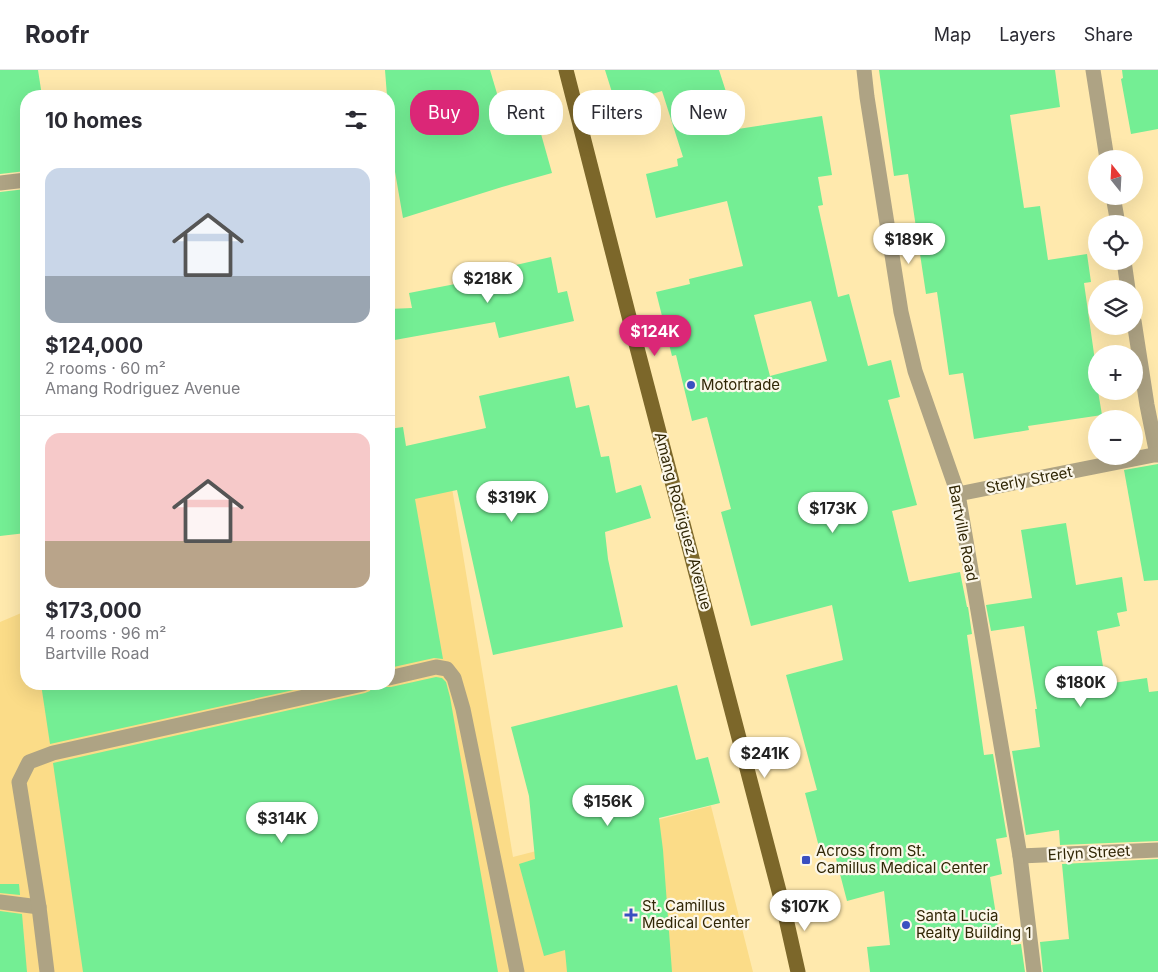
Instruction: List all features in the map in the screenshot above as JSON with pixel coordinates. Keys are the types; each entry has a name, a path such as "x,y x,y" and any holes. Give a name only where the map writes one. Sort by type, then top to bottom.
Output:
{"main road":[{"name":"Amang Rodriguez Avenue","path":"566,70 785,914 798,972"}],"street":[{"name":"Bartville Road","path":"864,70 866,97 901,312 915,371 958,494 1020,856 1034,972"},
{"path":"1093,70 1106,150"},
{"path":"0,183 20,181"},
{"path":"1136,335 1147,404 1158,454"},
{"name":"Sterly Street","path":"958,494 1158,454"},
{"path":"395,677 436,667 447,669 454,678 463,709 517,972"},
{"path":"47,972 40,907 19,782 29,762 53,753 336,690"},
{"name":"Erlyn Street","path":"1020,856 1158,850"},
{"path":"0,902 40,907"}],"shaded area":[{"path":"451,482 513,857 711,806 753,972 0,972 0,622 20,614 20,690 395,690 395,498"}],"building":[{"path":"0,70 38,70 41,90 20,90 20,172 0,174"},
{"path":"385,70 490,70 496,90 489,90 489,135 541,135 552,173 403,218 395,172 395,90 387,90"},
{"path":"605,70 719,70 725,90 671,90 671,119 662,91 611,90"},
{"path":"879,70 1055,70 1060,107 1010,115 1024,208 1040,206 1048,260 1087,254 1091,280 1084,283 1088,311 1088,335 1091,335 1093,345 1088,345 1088,400 1100,400 1101,410 1088,410 1088,417 1028,426 1029,430 974,439 963,373 949,375 937,292 926,294 908,174 894,176"},
{"path":"1122,70 1158,70 1158,129 1131,134 1121,79 1123,78"},
{"path":"822,116 832,175 818,177 823,205 818,206 838,297 849,294 868,366 891,360 900,397 888,400 917,505 892,511 909,582 960,572 972,634 967,635 984,755 993,754 1007,837 996,839 1002,874 990,877 1000,940 1011,939 1011,945 1021,944 1025,972 870,972 867,947 890,945 884,891 847,901 833,847 820,851 805,793 817,790 786,675 843,660 832,605 751,626 721,512 731,509 707,417 692,421 676,355 672,356 656,292 690,284 689,279 743,266 727,201 656,218 646,174 678,166 677,159 683,157 676,135 745,135 745,128","holes":["811,301 827,361 770,376 754,315"]},
{"path":"20,190 20,534 0,536 0,192"},
{"path":"551,257 558,293 567,291 574,321 499,338 495,322 395,340 395,309 412,308 409,293 486,278 484,272"},
{"path":"569,376 576,408 589,405 601,457 609,456 616,493 641,485 651,518 605,532 608,559 623,627 493,655 457,490 415,499 443,659 434,658 395,667 395,428 403,427 406,446 486,428 479,396"},
{"path":"1158,464 1158,580 1144,581 1124,470"},
{"path":"1066,523 1076,585 1122,577 1127,611 1117,613 1120,626 1097,631 1106,684 1147,678 1149,692 1158,691 1158,841 1060,845 1059,830 1026,835 1012,751 1040,747 1035,709 1037,709 1024,626 991,631 986,605 1032,598 1021,530"},
{"path":"436,677 442,678 446,682 498,972 83,972 53,763 365,693 370,690 395,690 395,686"},
{"path":"677,685 696,760 708,757 720,803 659,818 672,972 567,972 565,950 544,956 519,864 535,859 529,796 511,727"},
{"path":"42,690 294,690 50,744"},
{"path":"1158,859 1158,972 1043,972 1040,942 1069,939 1062,864"},
{"path":"0,884 19,884 20,895 0,893"},
{"path":"0,911 22,914 27,972 0,972"}],"place":[{"name":"Motortrade","path":"691,385"},
{"name":"Across from St. Camillus Medical Center","path":"806,860"},
{"name":"St. Camillus Medical Center","path":"631,915"},
{"name":"Santa Lucia Realty Building 1","path":"906,925"}]}
